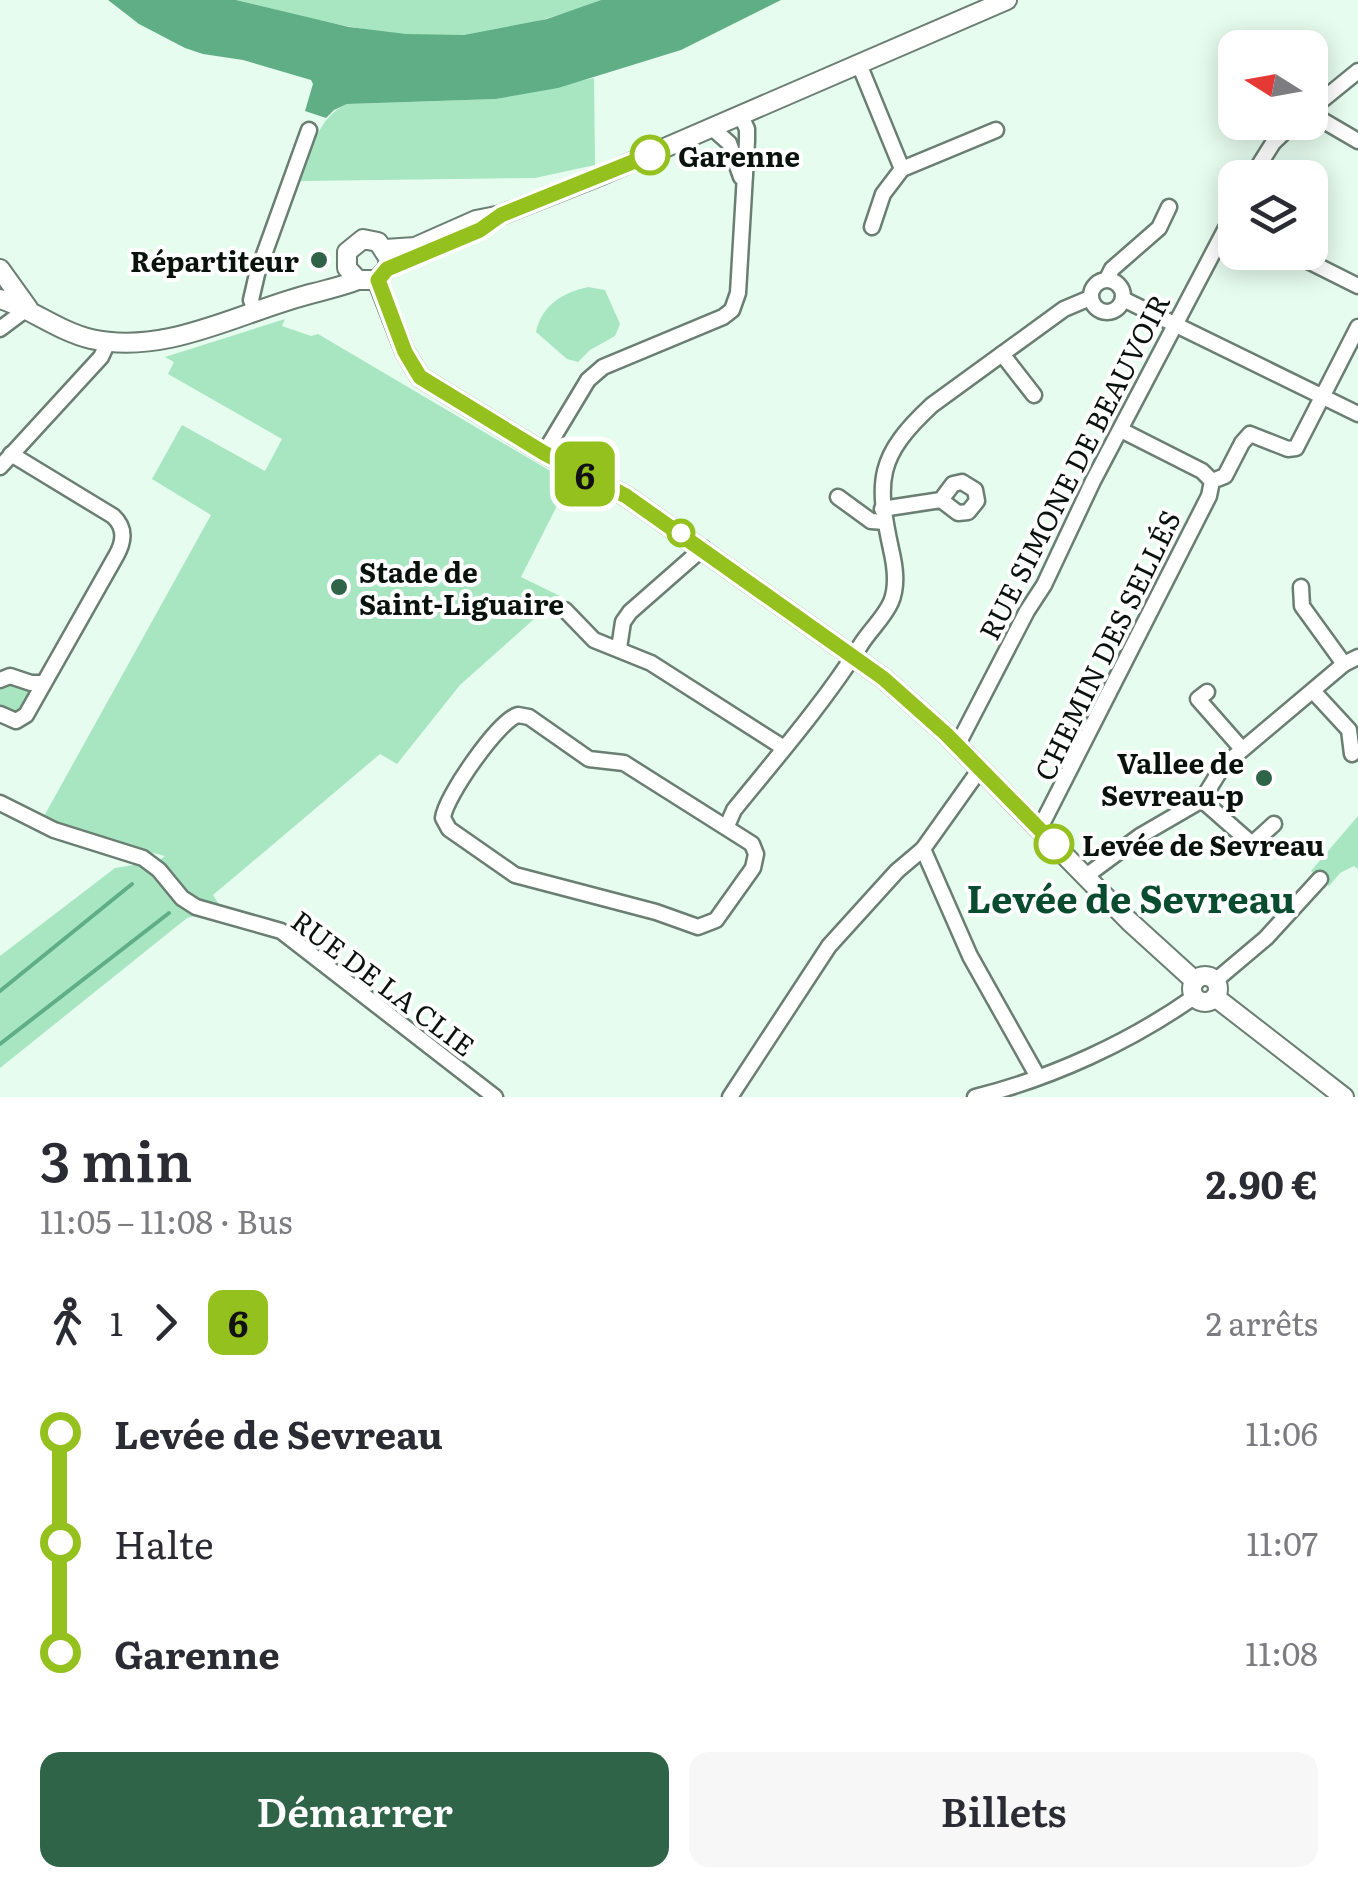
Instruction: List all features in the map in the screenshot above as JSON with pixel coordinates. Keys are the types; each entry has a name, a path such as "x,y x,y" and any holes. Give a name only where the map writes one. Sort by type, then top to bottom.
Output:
{"street":[{"path":"385,249 415,247 476,220 501,215 1006,0"},
{"path":"858,64 902,168"},
{"path":"1328,97 1358,71"},
{"path":"544,453 588,380 603,367 732,310 738,293 747,142 741,116"},
{"path":"1328,123 1358,141"},
{"path":"712,128 729,143 739,166 742,188"},
{"path":"256,313 252,300 257,274 309,130"},
{"path":"872,227 883,194 902,168 996,130"},
{"path":"1107,280 1112,269 1160,228 1169,207"},
{"path":"2,285 28,308 66,331 108,342 169,338 382,274 480,230 501,215"},
{"path":"313,293 339,269 350,248 363,239 373,240 385,249 388,259 382,274 405,352 420,377 544,453 626,496 898,690 1086,876 1195,988 1204,1002 1320,879"},
{"name":"RUE SIMONE DE BEAUVOIR","path":"957,746 1044,585 1174,323 1218,246"},
{"path":"346,257 349,273 358,280"},
{"path":"1326,270 1358,286"},
{"path":"727,826 734,810 854,658 886,610 894,592 894,565 881,486 887,463 916,420 1064,309 1090,298 1097,283 1107,280 1121,288 1123,299 1118,308 1109,312 1098,310 1090,298"},
{"path":"1123,299 1358,414"},
{"path":"0,329 28,308"},
{"path":"1322,396 1358,327"},
{"path":"0,466 100,357 108,342"},
{"path":"1002,354 1034,395"},
{"name":"CHEMIN DES SELLÉS","path":"1039,830 1209,496 1212,481 1225,476 1250,434 1288,449 1296,448 1322,396"},
{"path":"1120,430 1202,471 1212,481"},
{"path":"0,714 16,721 23,718 116,556 123,531 113,516 11,454"},
{"path":"838,497 870,521 942,500"},
{"path":"619,648 623,622 630,612 702,548"},
{"path":"1086,876 1140,836 1202,800 1223,766 1351,661 1302,606 1301,587"},
{"path":"566,610 594,640 651,664 784,748"},
{"path":"0,680 10,676 43,683"},
{"path":"1313,690 1348,730 1352,754"},
{"path":"1208,692 1198,699 1242,749"},
{"path":"524,715 589,759 624,763 727,826 752,844 756,860 716,920 702,927 515,875 448,829 443,811 502,724 513,716 524,715"},
{"path":"730,1097 830,946 923,848 980,769"},
{"path":"1202,800 1252,844 1274,824"},
{"name":"RUE DE LA CLIE","path":"0,803 54,830 143,858 196,907 281,931 495,1097"},
{"path":"923,848 970,956 1038,1076"},
{"path":"975,1097 1001,1094 1149,1026 1195,988"},
{"path":"1215,989 1344,1097"}],"shaded area":[{"path":"108,0 236,0 349,27 406,34 464,35 547,19 601,0 781,0 681,50 558,88 496,99 347,104 326,118 305,111 311,80 185,48 139,24"},
{"path":"236,0 601,0 518,26 437,36 350,27"},
{"path":"594,78 595,165 535,178 300,181 322,126 347,104 496,99"},
{"path":"588,287 605,290 620,324 615,336 578,362 567,359 536,332 543,314 555,302"},
{"name":"Stade de Saint-Liguaire","path":"285,319 282,326 311,336 318,334 569,482 521,577 560,596 460,685 397,764 380,754 213,895 220,906 217,910 187,918 0,1068 0,956 115,868 158,861 165,856 62,829 43,818 211,515 152,479 182,425 265,471 282,439 168,374 174,362 165,357"},
{"path":"11,681 30,694 18,714 0,706 0,690"},
{"path":"1358,816 1358,869 1354,866 1340,873 1329,886 1311,871"}],"waterway":[{"path":"0,991 132,884"},
{"path":"0,1044 169,913"}],"bus line":[{"name":"6","path":"650,155 501,215 480,230 387,269 378,280 412,368 443,394 626,496 672,526 883,678 946,734 1054,844"}],"place":[{"name":"Garenne","path":"650,155"},
{"name":"Répartiteur","path":"319,260"},
{"name":"Stade de Saint-Liguaire","path":"339,587"},
{"name":"Vallee de Sevreau-p","path":"1264,778"},
{"name":"Levée de Sevreau","path":"1054,844"}],"district":[{"name":"Levée de Sevreau","path":"1131,896"}]}
